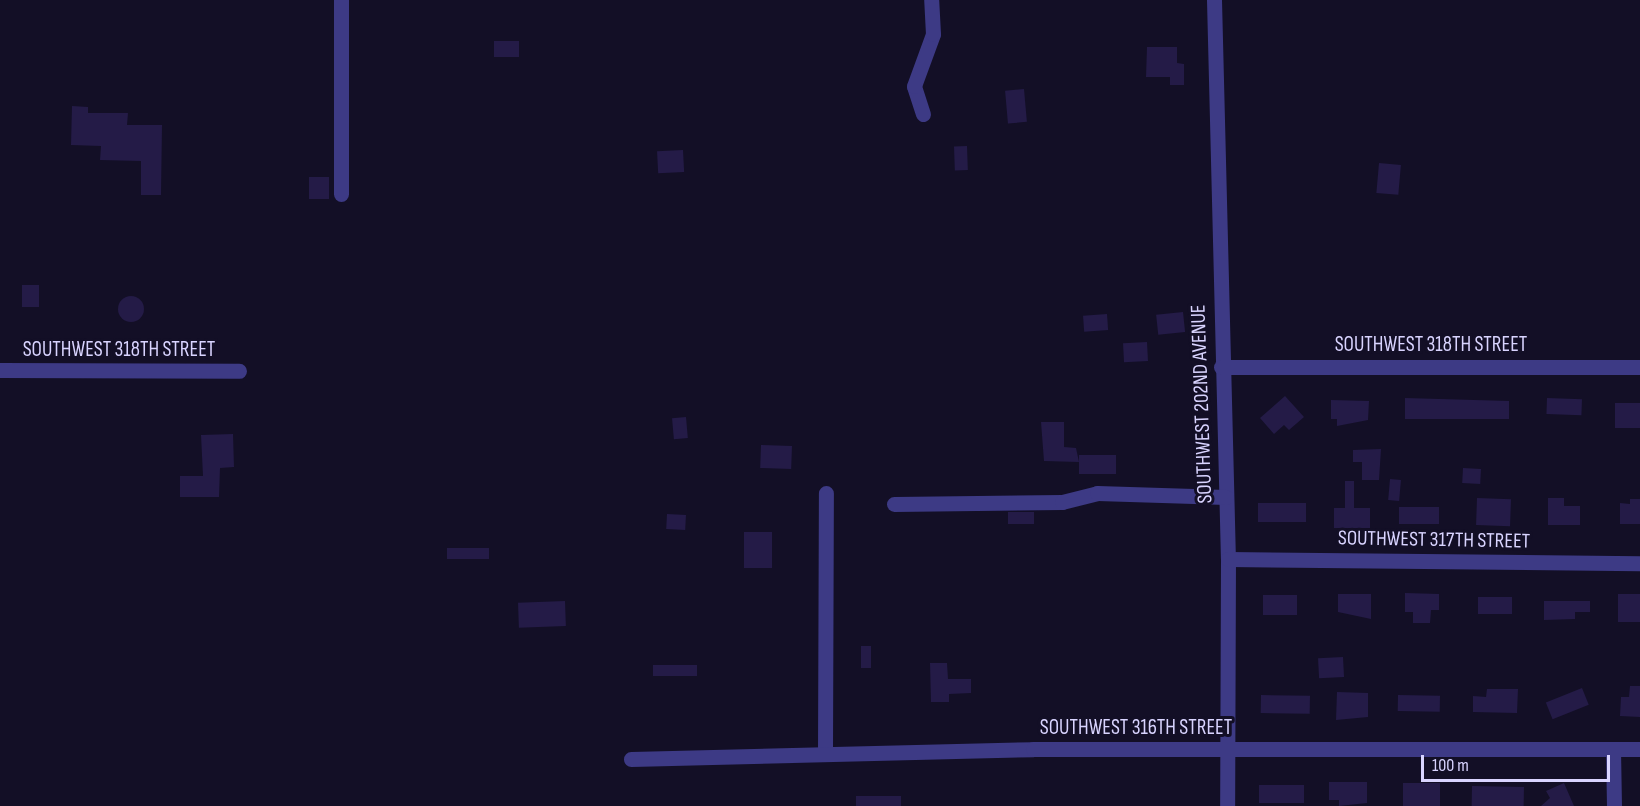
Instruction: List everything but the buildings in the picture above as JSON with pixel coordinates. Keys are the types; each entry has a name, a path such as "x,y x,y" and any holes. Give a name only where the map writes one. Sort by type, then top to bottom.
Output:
{"street":[{"path":"341,0 341,194"},
{"path":"922,114 914,86 933,34 931,0"},
{"name":"SOUTHWEST 202ND AVENUE","path":"1214,0 1221,367 1228,559 1227,806"},
{"name":"SOUTHWEST 318TH STREET","path":"1221,367 1640,367"},
{"name":"SOUTHWEST 318TH STREET","path":"0,370 238,371"},
{"path":"825,752 826,493"},
{"path":"894,504 1062,502 1096,493 1226,497"},
{"name":"SOUTHWEST 317TH STREET","path":"1228,559 1640,563"},
{"path":"1613,749 1614,806"},
{"name":"SOUTHWEST 316TH STREET","path":"632,759 825,752 1640,749"}]}
